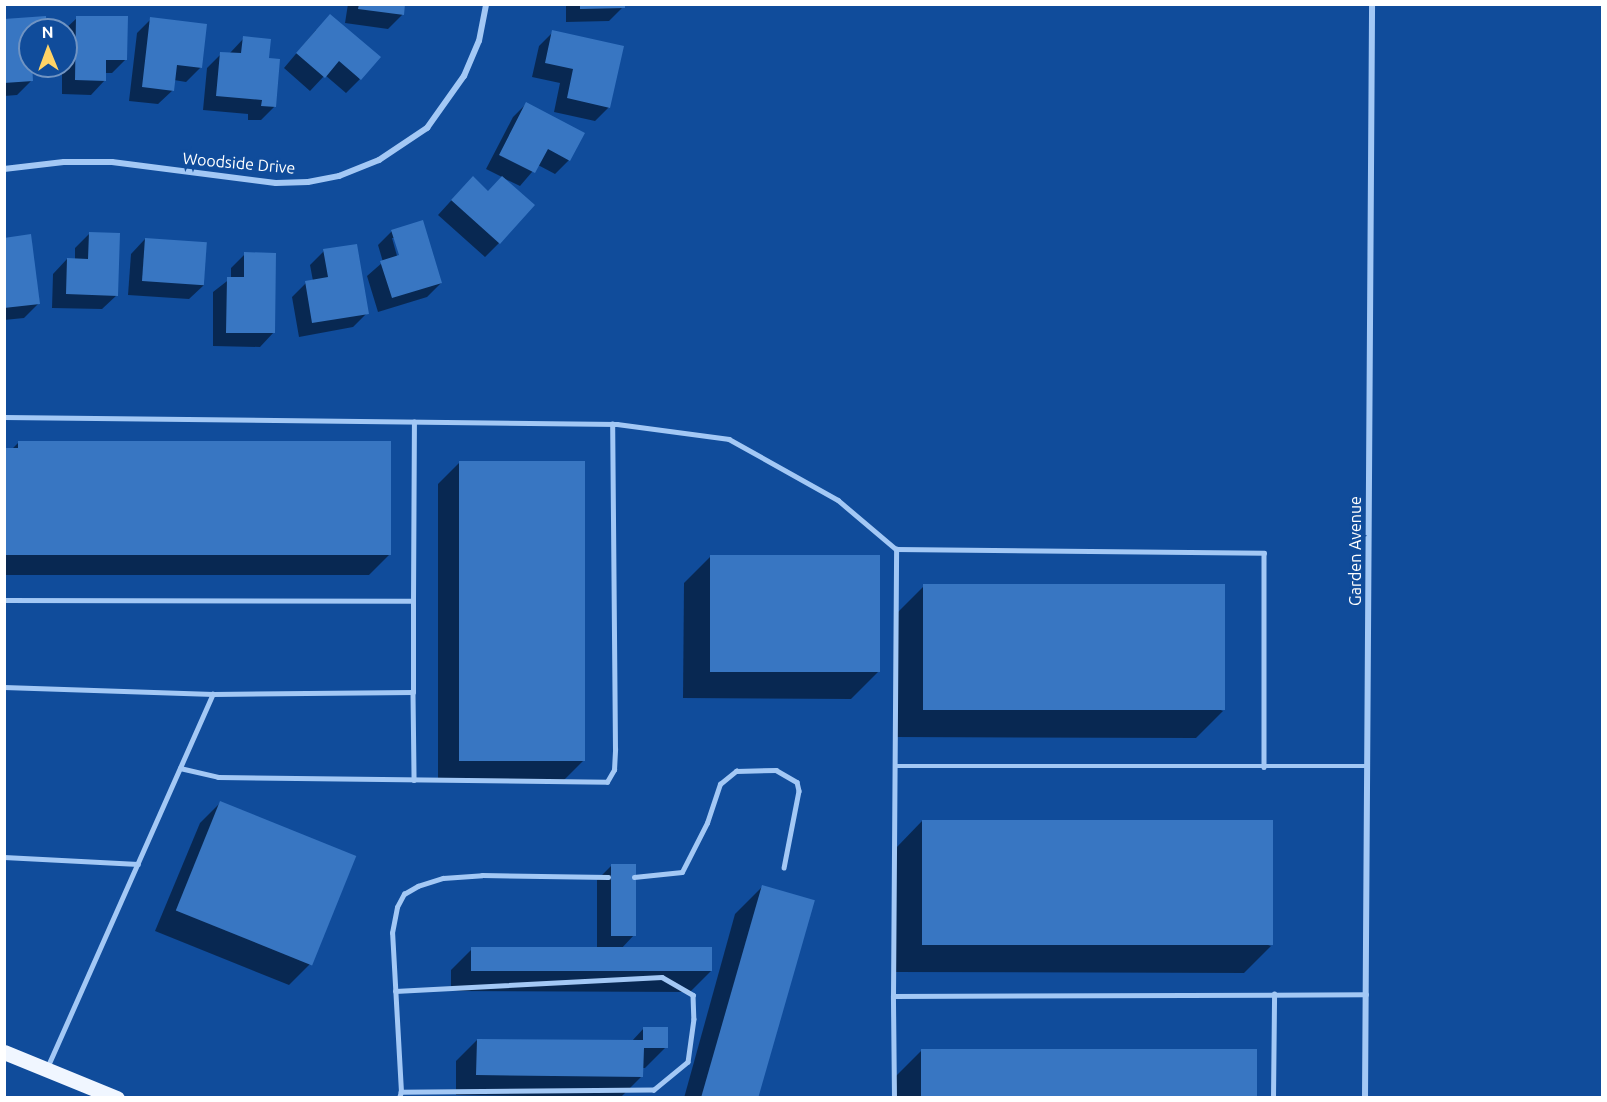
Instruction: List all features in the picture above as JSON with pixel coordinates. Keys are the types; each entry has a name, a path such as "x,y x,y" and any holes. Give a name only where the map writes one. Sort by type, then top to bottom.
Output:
{"main road":[{"path":"4,1053 117,1098"}],"street":[{"name":"Woodside Drive","path":"4,169 64,162 112,162 276,183 308,182 339,176 379,160 427,128 464,76 479,41 486,4"},
{"name":"Garden Avenue","path":"1365,1098 1372,4"}],"lane":[{"path":"4,417 612,424 729,439 838,500 896,549 1264,553 1264,767"},
{"path":"414,422 414,780"},
{"path":"180,768 218,777 608,782 614,770 615,749 612,424"},
{"path":"894,1098 896,549"},
{"path":"4,600 413,601"},
{"path":"4,687 213,694 413,692"},
{"path":"47,1069 213,694"},
{"path":"895,766 1368,766"},
{"path":"633,877 682,872 707,823 720,784 736,771 776,770 796,782 799,790 784,868"},
{"path":"4,857 138,864"},
{"path":"395,991 662,977 693,995 694,1020 687,1062 654,1090 400,1095 392,933 397,907 404,894 418,886 443,878 523,875 608,877"},
{"path":"1273,1098 1274,994"},
{"path":"893,996 1366,994"},
{"path":"642,1090 642,1098"}],"building":[{"path":"359,4 405,4 404,15 358,9"},
{"path":"580,4 625,4 625,8 580,9"},
{"path":"330,14 381,57 361,80 339,61 325,78 296,53"},
{"path":"46,16 46,18 18,18"},
{"path":"76,16 128,16 127,60 106,60 106,81 75,80 78,78 78,18"},
{"path":"150,17 207,24 202,68 177,65 174,91 142,87"},
{"path":"18,18 18,78 33,78 33,81 4,83 4,19"},
{"path":"552,30 624,46 610,108 567,98 573,69 545,63"},
{"path":"243,36 271,39 269,58 280,59 276,107 261,106 262,100 216,96 220,52 241,53"},
{"path":"526,102 585,133 570,161 548,149 535,173 499,155"},
{"path":"473,176 488,191 502,176 535,205 500,244 451,200"},
{"path":"423,220 442,283 392,298 380,261 399,255 391,230"},
{"path":"89,232 120,233 118,296 66,294 67,258 88,259"},
{"path":"31,234 40,304 4,308 4,238"},
{"path":"145,238 207,242 204,285 142,281"},
{"path":"357,244 369,314 312,323 305,281 328,277 323,249"},
{"path":"244,252 276,253 275,333 226,333 227,277 244,277"},
{"path":"18,441 391,441 391,555 4,555 4,448 18,448"},
{"path":"459,461 585,461 585,761 459,761"},
{"path":"710,555 880,555 880,672 710,672"},
{"path":"923,584 1225,584 1225,710 923,710"},
{"path":"220,801 356,856 312,965 176,910"},
{"path":"922,820 1273,820 1273,945 922,945"},
{"path":"611,864 636,864 636,936 611,936"},
{"path":"762,885 815,900 758,1098 701,1097"},
{"path":"471,947 712,947 712,971 471,971"},
{"path":"643,1027 668,1027 668,1048 644,1048 643,1077 476,1075 477,1039 643,1040"},
{"path":"921,1049 1257,1049 1257,1098 921,1098"}]}
